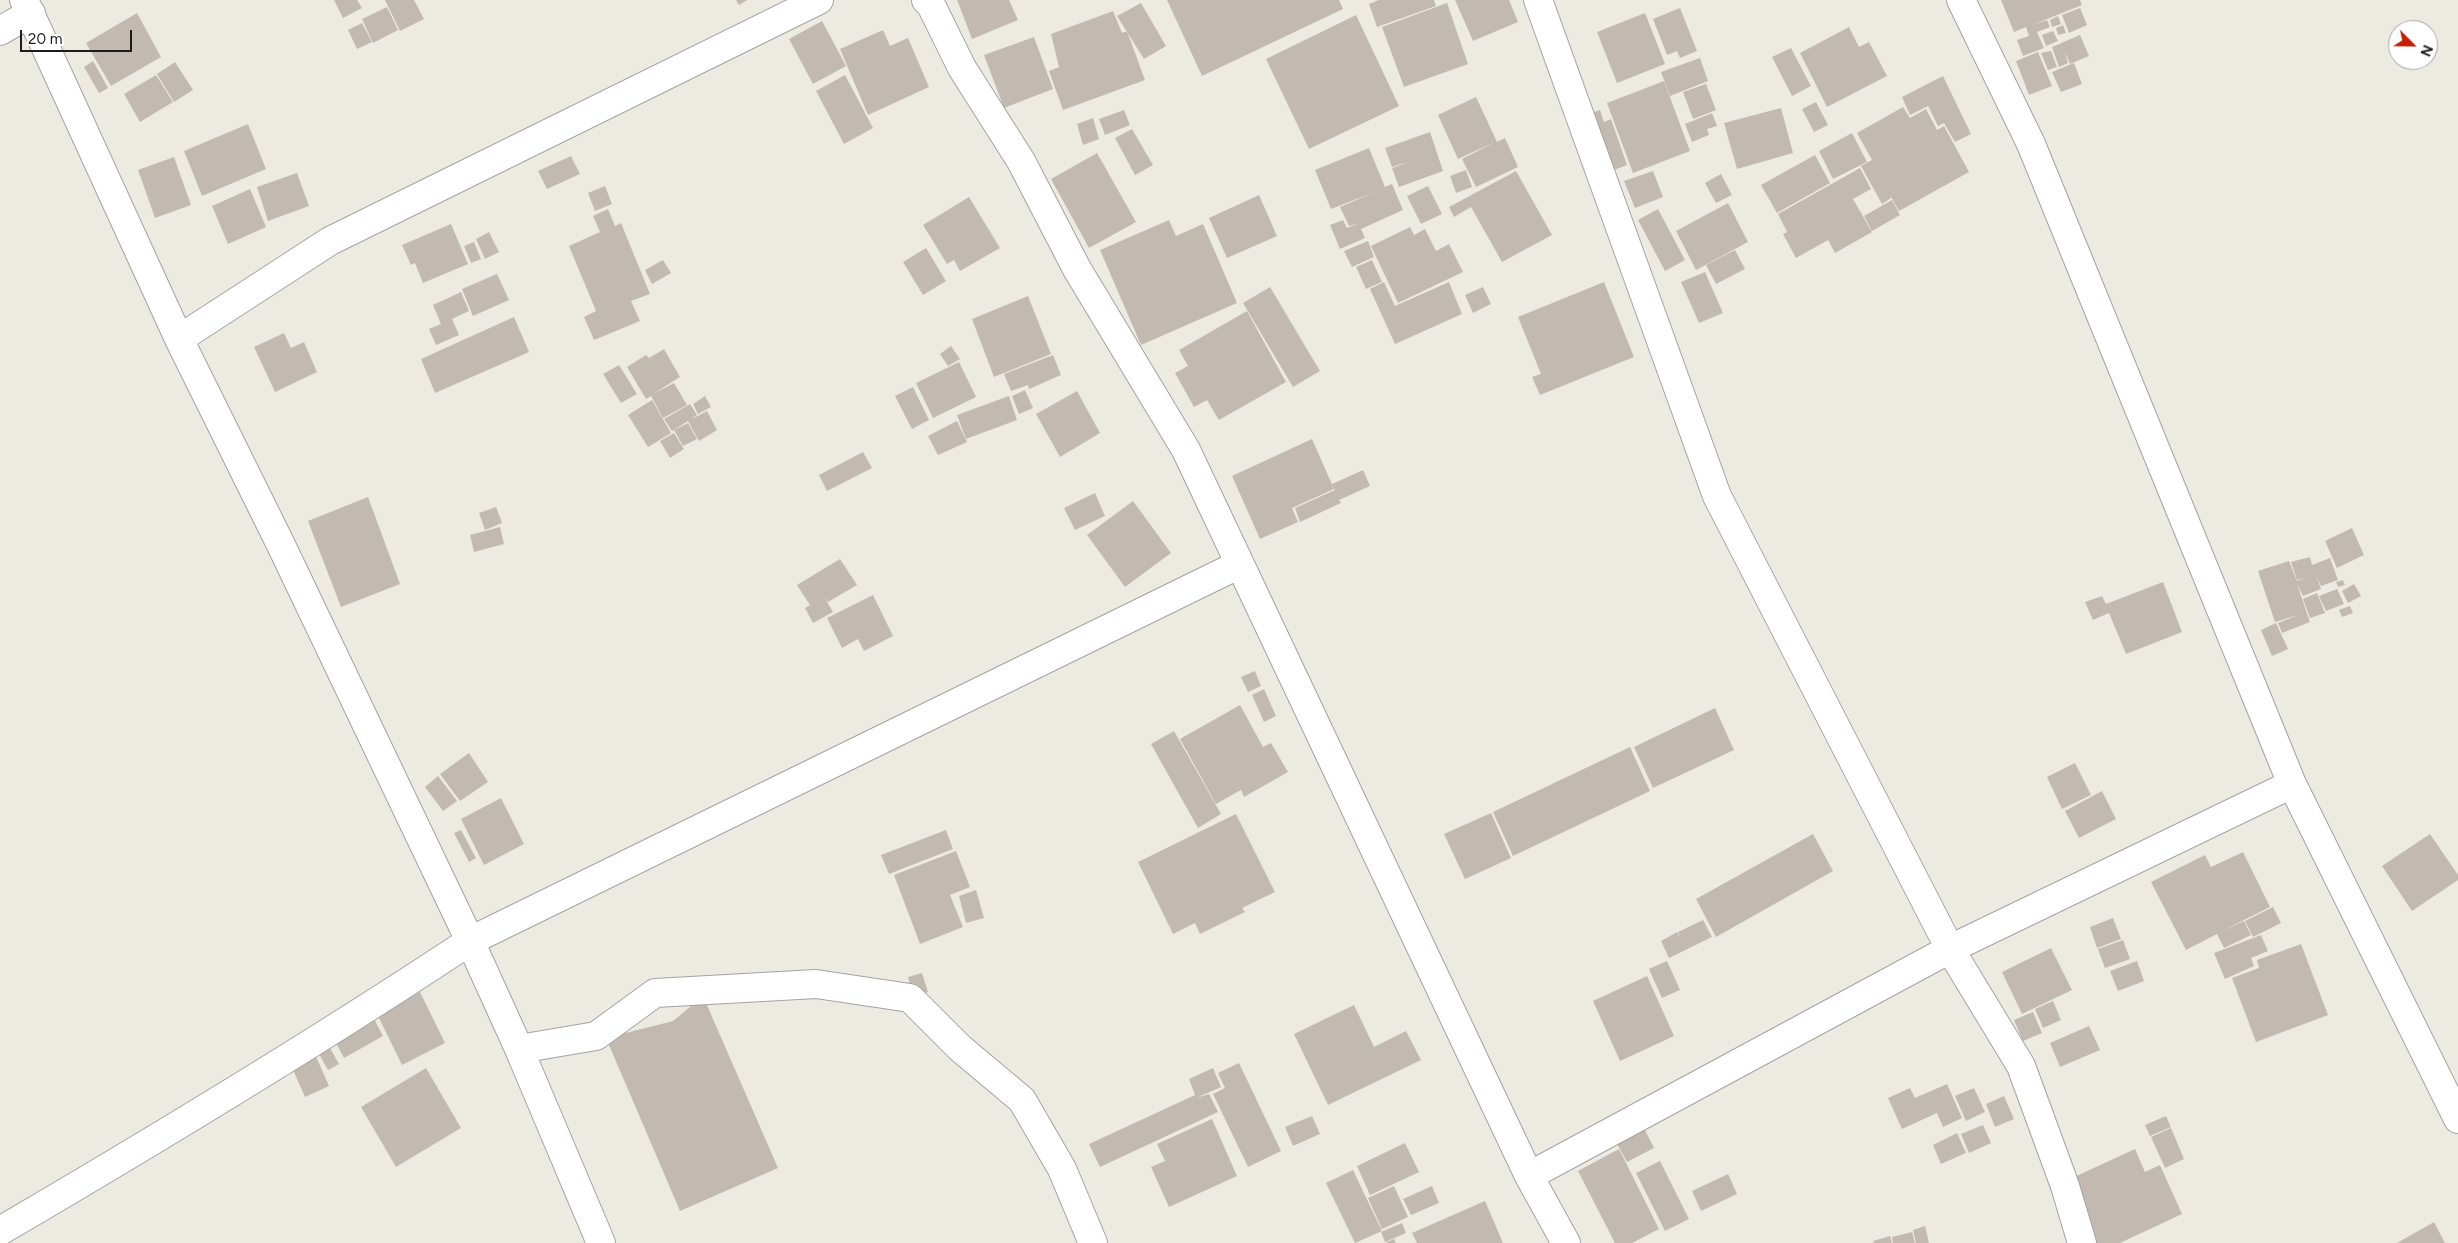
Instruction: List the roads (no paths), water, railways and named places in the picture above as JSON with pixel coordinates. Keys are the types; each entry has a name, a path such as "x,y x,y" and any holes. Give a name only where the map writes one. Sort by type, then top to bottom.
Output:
{"street":[{"path":"179,339 330,241 819,0"},
{"path":"926,0 931,5 962,68 1022,161 1077,269 1186,450 1529,1176 1566,1243"},
{"path":"1538,0 1716,496 1950,949 2021,1066 2064,1186 2082,1243"},
{"path":"1961,0 2031,144 2292,784 2458,1119"},
{"path":"0,31 27,7 179,339 281,545 470,942 519,1049 601,1243"},
{"path":"0,1231 381,1000 470,942 1240,564"},
{"path":"1529,1176 1950,949 2292,784"},
{"path":"519,1049 596,1036 655,993 816,984 910,998 960,1048 1022,1100 1062,1169 1093,1243"}]}
